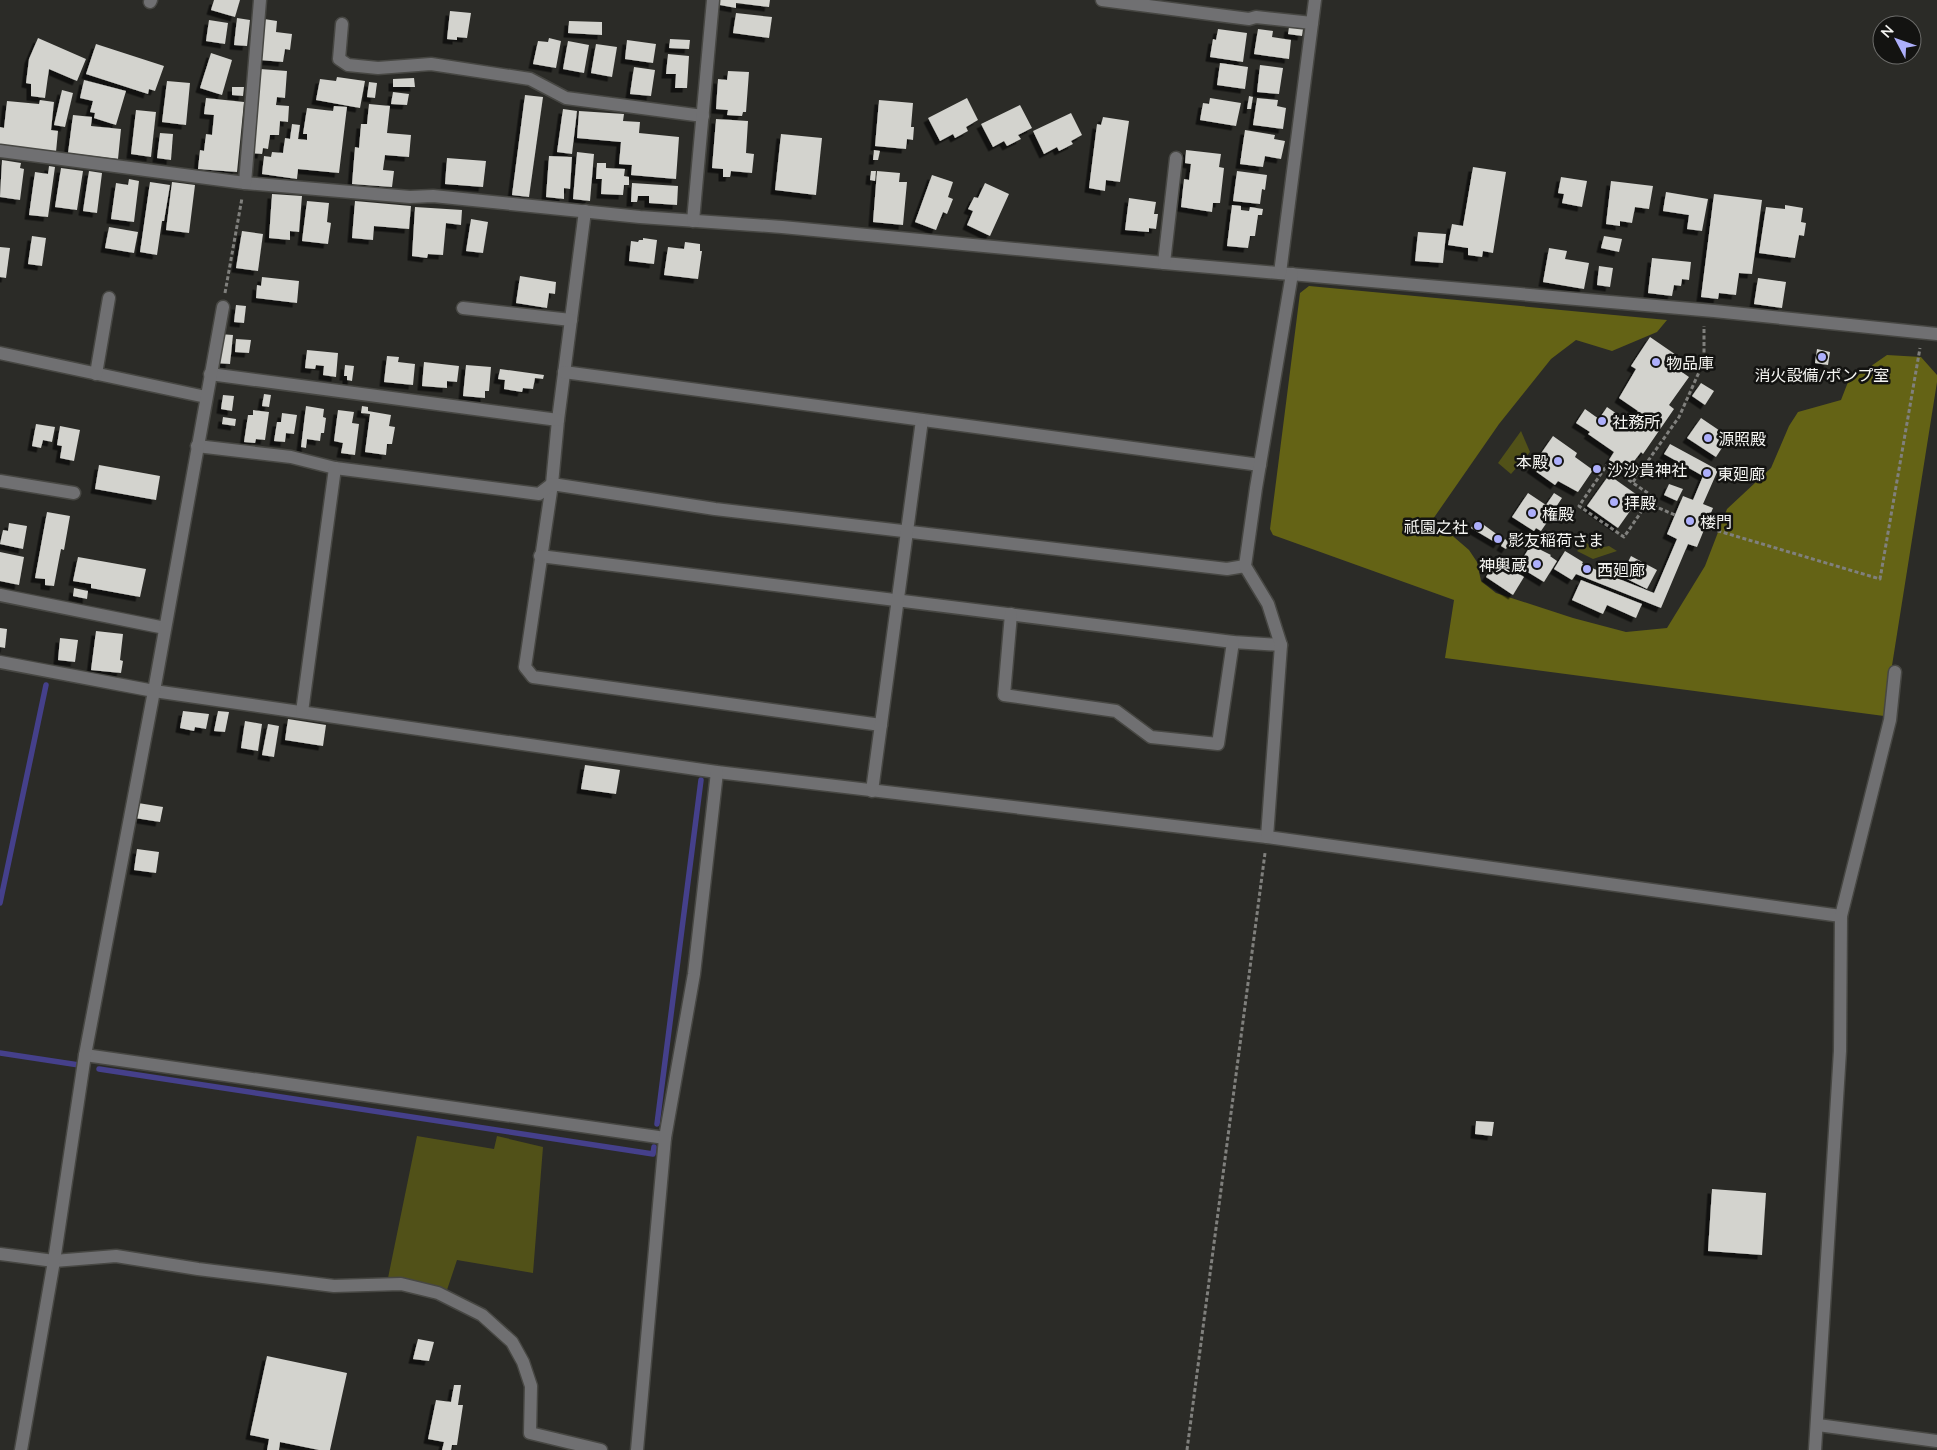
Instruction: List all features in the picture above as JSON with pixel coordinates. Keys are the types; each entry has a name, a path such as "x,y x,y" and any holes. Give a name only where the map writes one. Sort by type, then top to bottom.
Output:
{"street":[{"path":"245,183 260,0"},
{"path":"693,221 713,0"},
{"path":"1102,0 1249,19 1256,17 1312,23"},
{"path":"1267,837 1281,644 1268,604 1245,566 1286,273 1315,0"},
{"path":"342,24 339,59 348,65 378,68 431,64 530,79 566,98 703,116"},
{"path":"0,151 245,183 410,197 433,196 693,221 782,226 1164,263 1704,310 1937,334"},
{"path":"1164,263 1176,158"},
{"path":"585,211 558,420 552,484 525,667 534,676 881,725"},
{"path":"96,374 109,298"},
{"path":"21,1450 54,1261 84,1055 154,691 223,307"},
{"path":"464,308 571,320"},
{"path":"0,353 206,397"},
{"path":"564,372 1260,465"},
{"path":"210,374 558,420"},
{"path":"872,791 922,420"},
{"path":"197,446 290,457 335,468 539,494 552,484 715,509 1227,569 1245,566"},
{"path":"302,712 335,468"},
{"path":"0,481 74,493"},
{"path":"540,556 1233,642 1281,644"},
{"path":"0,595 165,628"},
{"path":"1011,614 1004,695 1116,711 1151,737 1218,744 1233,642"},
{"path":"0,662 154,691 717,772 1267,837 1841,916"},
{"path":"1815,1450 1840,1051 1841,916 1890,720 1895,672"},
{"path":"637,1450 665,1138 694,974 717,772"},
{"path":"84,1055 665,1138"},
{"path":"0,1254 54,1261 116,1256 198,1269 334,1286 401,1284 438,1293 482,1315 512,1342 523,1362 531,1386 530,1433 601,1450"},
{"path":"1818,1425 1937,1442"}],"path":[{"path":"223,307 245,183"},
{"path":"1632,482 1679,417 1704,361 1704,310"},
{"path":"1705,528 1880,579 1918,365 1922,332"},
{"path":"1607,466 1632,482 1652,496 1624,537 1579,506 1607,466"},
{"path":"1647,503 1675,515"},
{"path":"1187,1450 1267,837"}],"shaded area":[{"name":"沙沙貴神社","path":"1309,286 1667,320 1657,332 1612,351 1576,340 1551,359 1499,424 1433,519 1469,550 1477,562 1481,581 1496,593 1573,618 1626,632 1667,628 1705,566 1727,509 1771,468 1789,426 1798,412 1841,400 1848,382 1887,355 1921,357 1937,375 1937,382 1884,716 1445,658 1454,600 1273,535 1270,529 1300,293"},
{"path":"1521,431 1530,452 1511,474 1498,463"},
{"path":"1586,543 1599,548 1609,546 1617,551 1593,559 1577,551"},
{"path":"417,1136 494,1149 497,1136 543,1147 533,1273 457,1260 446,1293 388,1278"}],"building":[{"path":"214,0 240,0 235,17 211,10"},
{"path":"720,0 770,0 769,7 736,3 736,8 720,5"},
{"path":"450,11 471,13 467,38 447,39"},
{"path":"736,13 772,17 769,38 733,33"},
{"path":"237,18 250,20 247,46 234,45"},
{"path":"264,19 277,21 276,32 292,34 290,50 285,49 283,62 260,60"},
{"path":"209,20 228,23 225,44 206,41"},
{"path":"569,21 602,22 602,35 568,33"},
{"path":"1289,27 1303,29 1302,36 1288,34"},
{"path":"1218,29 1247,33 1243,62 1210,57 1213,39 1216,40"},
{"path":"1258,29 1273,31 1272,37 1291,40 1289,59 1254,54"},
{"path":"38,38 86,59 77,81 49,69 45,98 31,96 31,84 26,83 29,59"},
{"path":"549,38 561,41 556,68 533,64 538,41 548,42"},
{"path":"670,39 690,40 689,49 669,48"},
{"path":"627,40 656,44 653,63 625,59"},
{"path":"568,41 589,45 584,73 563,69"},
{"path":"96,44 164,66 155,91 149,89 148,94 86,74"},
{"path":"596,44 617,47 612,77 591,73"},
{"path":"211,53 232,60 222,95 200,88"},
{"path":"668,54 689,56 687,88 675,88 676,74 666,74"},
{"path":"1220,63 1248,67 1245,89 1217,85"},
{"path":"1260,65 1283,68 1279,94 1257,92"},
{"path":"634,67 655,70 651,96 630,94"},
{"path":"260,69 287,71 285,98 277,97 276,105 289,106 288,122 280,121 279,135 270,135 268,149 263,148 262,154 252,153"},
{"path":"728,71 749,72 746,112 743,112 742,116 727,115 728,110 716,109 718,79 727,80"},
{"path":"337,77 365,81 360,108 316,100 320,79 336,81"},
{"path":"414,78 415,87 393,87 393,79"},
{"path":"84,80 126,91 116,125 94,118 95,113 90,112 93,101 80,98"},
{"path":"167,81 190,83 186,125 162,122"},
{"path":"369,82 377,83 375,98 367,97"},
{"path":"232,87 244,87 243,96 232,95"},
{"path":"62,90 73,93 65,127 54,125"},
{"path":"393,92 409,94 407,105 391,104"},
{"path":"525,95 543,97 529,197 512,195"},
{"path":"1249,96 1253,97 1251,109 1247,109"},
{"path":"206,98 244,102 237,172 198,169 200,150 204,151 206,134 212,135 214,115 204,114"},
{"path":"967,98 978,120 966,127 968,131 955,138 953,134 940,141 928,118"},
{"path":"1210,98 1241,103 1236,126 1200,120 1203,103 1209,104"},
{"path":"1257,98 1278,100 1277,106 1286,108 1283,129 1253,125"},
{"path":"40,100 54,102 51,130 58,131 56,152 0,145 0,127 4,128 7,101 39,104"},
{"path":"879,100 913,103 911,127 914,127 913,140 907,139 906,149 875,146"},
{"path":"369,104 390,106 387,133 411,135 409,157 385,155 383,170 394,171 392,187 352,184 355,147 359,148 361,124 367,124"},
{"path":"1020,105 1032,128 1018,135 1021,139 1007,146 1004,141 993,147 981,124"},
{"path":"334,106 347,107 339,173 298,169 297,179 262,174 264,156 271,157 272,152 283,153 285,138 290,139 292,124 300,125 298,139 307,140 307,134 303,134 307,108 333,111"},
{"path":"563,109 577,111 572,154 557,152"},
{"path":"136,110 156,112 151,157 131,154"},
{"path":"579,111 624,114 623,121 640,122 639,133 679,137 676,179 631,175 632,165 619,164 621,142 577,138"},
{"path":"1071,113 1082,135 1071,141 1073,144 1059,151 1057,147 1044,154 1033,131"},
{"path":"73,115 92,117 91,126 121,129 118,159 68,153"},
{"path":"1103,117 1129,121 1120,182 1106,180 1105,191 1089,188 1097,124 1101,125"},
{"path":"716,119 748,121 746,153 754,154 752,173 731,171 730,177 723,177 723,169 712,168"},
{"path":"1245,130 1275,135 1274,139 1285,141 1281,159 1265,156 1263,167 1240,164"},
{"path":"160,133 173,134 171,160 157,158"},
{"path":"781,134 822,138 816,195 775,190"},
{"path":"874,150 880,151 878,160 873,160"},
{"path":"1186,150 1221,154 1219,167 1224,168 1220,203 1213,203 1212,212 1181,207 1184,179 1189,180 1191,164 1185,163"},
{"path":"577,152 594,154 590,201 573,199"},
{"path":"549,156 572,157 570,189 564,188 564,199 546,197"},
{"path":"447,158 486,161 483,187 445,184"},
{"path":"2,160 21,163 20,168 24,169 20,200 0,197"},
{"path":"597,163 606,163 606,168 625,169 624,176 629,177 629,185 624,185 623,195 601,194 602,179 596,179"},
{"path":"49,166 55,167 48,217 29,215 35,172 48,174"},
{"path":"1473,167 1506,172 1493,253 1483,251 1482,257 1468,255 1468,248 1448,245 1452,224 1463,226"},
{"path":"61,168 83,171 77,210 55,207"},
{"path":"89,171 102,173 97,213 83,211"},
{"path":"871,171 876,171 875,181 870,180"},
{"path":"877,171 900,173 899,182 907,182 903,225 873,222"},
{"path":"1237,171 1267,175 1265,190 1262,189 1260,204 1233,201"},
{"path":"932,175 953,182 948,197 953,199 947,214 943,212 936,230 915,222"},
{"path":"1561,177 1587,181 1582,207 1562,203 1564,194 1558,193"},
{"path":"129,179 139,181 134,222 111,219 116,183 128,185"},
{"path":"1611,181 1653,186 1649,209 1635,207 1632,223 1620,221 1620,226 1606,224"},
{"path":"150,182 170,185 157,255 140,252"},
{"path":"172,182 195,185 189,233 166,230"},
{"path":"632,183 678,186 677,205 649,203 649,196 638,196 637,202 631,202"},
{"path":"985,183 1009,194 990,236 967,225 973,211 968,209 974,197 978,198"},
{"path":"1666,192 1708,199 1702,231 1687,229 1689,215 1663,211"},
{"path":"272,194 302,196 299,232 290,231 290,240 269,238"},
{"path":"1714,194 1762,200 1752,274 1739,273 1736,295 1719,293 1718,299 1701,297"},
{"path":"1129,198 1156,202 1154,214 1158,214 1156,229 1149,228 1149,232 1125,230"},
{"path":"307,201 329,203 327,222 331,223 328,244 302,241"},
{"path":"355,201 411,206 409,229 374,226 373,240 352,238"},
{"path":"1232,205 1241,206 1241,210 1249,211 1250,207 1263,209 1262,215 1258,215 1255,236 1250,236 1248,248 1227,246"},
{"path":"1785,205 1803,208 1801,222 1806,223 1804,236 1799,235 1795,258 1759,253 1766,207 1785,209"},
{"path":"415,207 462,210 461,225 446,223 443,255 428,254 427,258 412,256"},
{"path":"471,219 488,222 483,253 466,251"},
{"path":"109,227 138,232 134,253 105,248"},
{"path":"242,231 263,234 258,271 236,268"},
{"path":"1418,232 1446,234 1443,263 1415,261"},
{"path":"32,236 46,238 42,266 28,264"},
{"path":"1604,236 1622,239 1619,252 1601,248"},
{"path":"643,238 657,240 654,264 629,261 631,241 638,242 643,240"},
{"path":"685,242 700,244 700,251 702,251 698,279 664,275 668,247 684,249"},
{"path":"0,247 10,248 6,278 0,277"},
{"path":"1549,248 1567,251 1565,259 1589,263 1584,289 1543,282"},
{"path":"1652,258 1691,262 1689,280 1682,279 1681,286 1674,285 1672,296 1648,293"},
{"path":"1599,266 1613,268 1610,287 1597,285"},
{"path":"520,276 556,282 555,294 549,293 547,308 516,303"},
{"path":"262,277 299,281 297,303 256,298 257,285 261,286"},
{"path":"1758,278 1786,282 1782,308 1754,304"},
{"path":"236,305 246,306 244,323 234,322"},
{"path":"219,334 233,335 230,364 216,363"},
{"name":"社務所","path":"1650,337 1682,359 1676,368 1689,377 1669,405 1674,409 1643,454 1641,452 1626,472 1609,460 1614,452 1576,423 1585,409 1599,419 1607,407 1630,423 1638,411 1619,398 1636,369 1631,366"},
{"path":"236,339 251,340 249,353 235,352"},
{"name":"消火設備/ポンプ室","path":"1817,349 1830,352 1828,365 1815,363"},
{"path":"307,350 338,353 336,377 323,375 324,366 316,365 315,369 305,368"},
{"path":"387,356 399,357 398,362 415,364 413,385 384,382"},
{"path":"424,362 459,366 457,382 447,381 447,388 422,386"},
{"path":"345,365 354,366 352,381 347,380 347,376 344,376"},
{"path":"466,365 491,367 489,391 485,391 485,398 463,396"},
{"path":"500,369 544,375 543,379 535,378 533,389 523,388 522,392 504,389 505,380 498,379"},
{"path":"1701,383 1714,391 1705,405 1692,396"},
{"path":"264,394 271,395 269,407 262,406"},
{"path":"223,395 234,396 232,411 221,409"},
{"path":"306,406 324,409 323,417 326,418 324,433 321,433 320,441 307,439 306,448 301,447"},
{"path":"362,406 368,407 368,411 391,415 389,426 395,427 392,444 387,444 386,455 365,452 370,414 361,413"},
{"path":"253,410 269,412 265,440 256,439 255,443 244,442 248,415 253,415"},
{"path":"338,410 354,412 352,423 359,424 355,455 341,453 343,443 334,441"},
{"path":"282,413 297,415 294,434 286,433 285,442 274,441 277,422 281,422"},
{"path":"223,417 236,419 235,426 222,424"},
{"name":"源照殿","path":"1701,418 1729,437 1716,457 1687,438"},
{"path":"36,424 55,427 52,442 43,440 41,448 32,446"},
{"path":"60,426 80,430 74,461 60,458 62,446 57,445"},
{"name":"本殿","path":"1553,436 1577,453 1575,457 1593,470 1578,492 1558,481 1555,485 1531,468"},
{"path":"1670,444 1718,470 1703,504 1713,508 1697,547 1688,544 1661,608 1576,574 1572,580 1554,569 1565,551 1583,562 1582,564 1654,593 1677,539 1667,534 1683,496 1693,500 1703,476 1664,454"},
{"path":"99,465 160,476 156,500 95,489"},
{"name":"拝殿","path":"1609,475 1640,497 1618,528 1587,506"},
{"path":"1669,484 1683,489 1677,501 1664,495"},
{"name":"権殿","path":"1528,493 1546,505 1554,493 1562,498 1554,510 1550,508 1547,512 1552,515 1541,531 1536,528 1534,531 1512,517"},
{"path":"47,512 70,516 64,550 61,549 54,586 45,585 45,579 35,578"},
{"path":"1477,520 1502,538 1498,544 1471,528"},
{"path":"9,523 27,526 23,549 0,544 3,530 8,531"},
{"path":"1505,539 1510,543 1506,549 1501,546"},
{"name":"神輿蔵","path":"1531,545 1551,555 1557,561 1544,582 1518,566"},
{"path":"0,552 24,557 19,585 0,581"},
{"path":"1631,556 1657,570 1647,589 1621,576"},
{"path":"78,557 146,569 140,597 91,588 91,584 73,581"},
{"path":"1497,560 1524,577 1513,595 1486,577"},
{"path":"1581,580 1642,604 1636,618 1607,605 1603,614 1572,600"},
{"path":"74,588 88,591 87,599 73,596"},
{"path":"0,628 7,629 5,648 0,647"},
{"path":"96,631 123,634 120,660 123,661 121,673 91,670"},
{"path":"60,638 78,640 75,662 58,660"},
{"path":"183,711 209,714 206,729 195,727 194,731 180,728"},
{"path":"218,711 229,712 225,732 214,731"},
{"path":"288,719 326,725 323,746 285,740"},
{"path":"245,721 262,724 258,751 241,748"},
{"path":"268,724 279,726 274,757 262,755"},
{"path":"585,765 620,770 616,794 581,789"},
{"path":"138,803 163,807 160,822 135,818"},
{"path":"137,849 159,852 156,873 134,870"},
{"path":"1476,1121 1494,1122 1492,1136 1475,1134"},
{"path":"1712,1189 1766,1193 1762,1255 1708,1251"},
{"path":"418,1339 434,1342 429,1361 413,1359"},
{"path":"267,1356 347,1373 330,1450 319,1450 280,1442 279,1450 267,1450 269,1439 250,1435"},
{"path":"454,1385 461,1385 458,1405 463,1405 457,1445 452,1445 451,1450 442,1450 444,1442 428,1439 436,1400 451,1402"}],"waterway":[{"path":"0,903 46,685"},
{"path":"657,1124 701,780"},
{"path":"0,1053 79,1065"},
{"path":"99,1069 653,1154 654,1147"}],"place":[{"name":"消火設備/ポンプ室","path":"1822,357"},
{"name":"物品庫","path":"1656,362"},
{"name":"社務所","path":"1602,421"},
{"name":"源照殿","path":"1708,438"},
{"name":"本殿","path":"1558,461"},
{"name":"沙沙貴神社","path":"1597,469"},
{"name":"東廻廊","path":"1707,473"},
{"name":"拝殿","path":"1614,502"},
{"name":"権殿","path":"1532,513"},
{"name":"楼門","path":"1690,521"},
{"name":"祇園之社","path":"1478,526"},
{"name":"影友稲荷さま","path":"1498,539"},
{"name":"神輿蔵","path":"1537,564"},
{"name":"西廻廊","path":"1587,569"}]}
